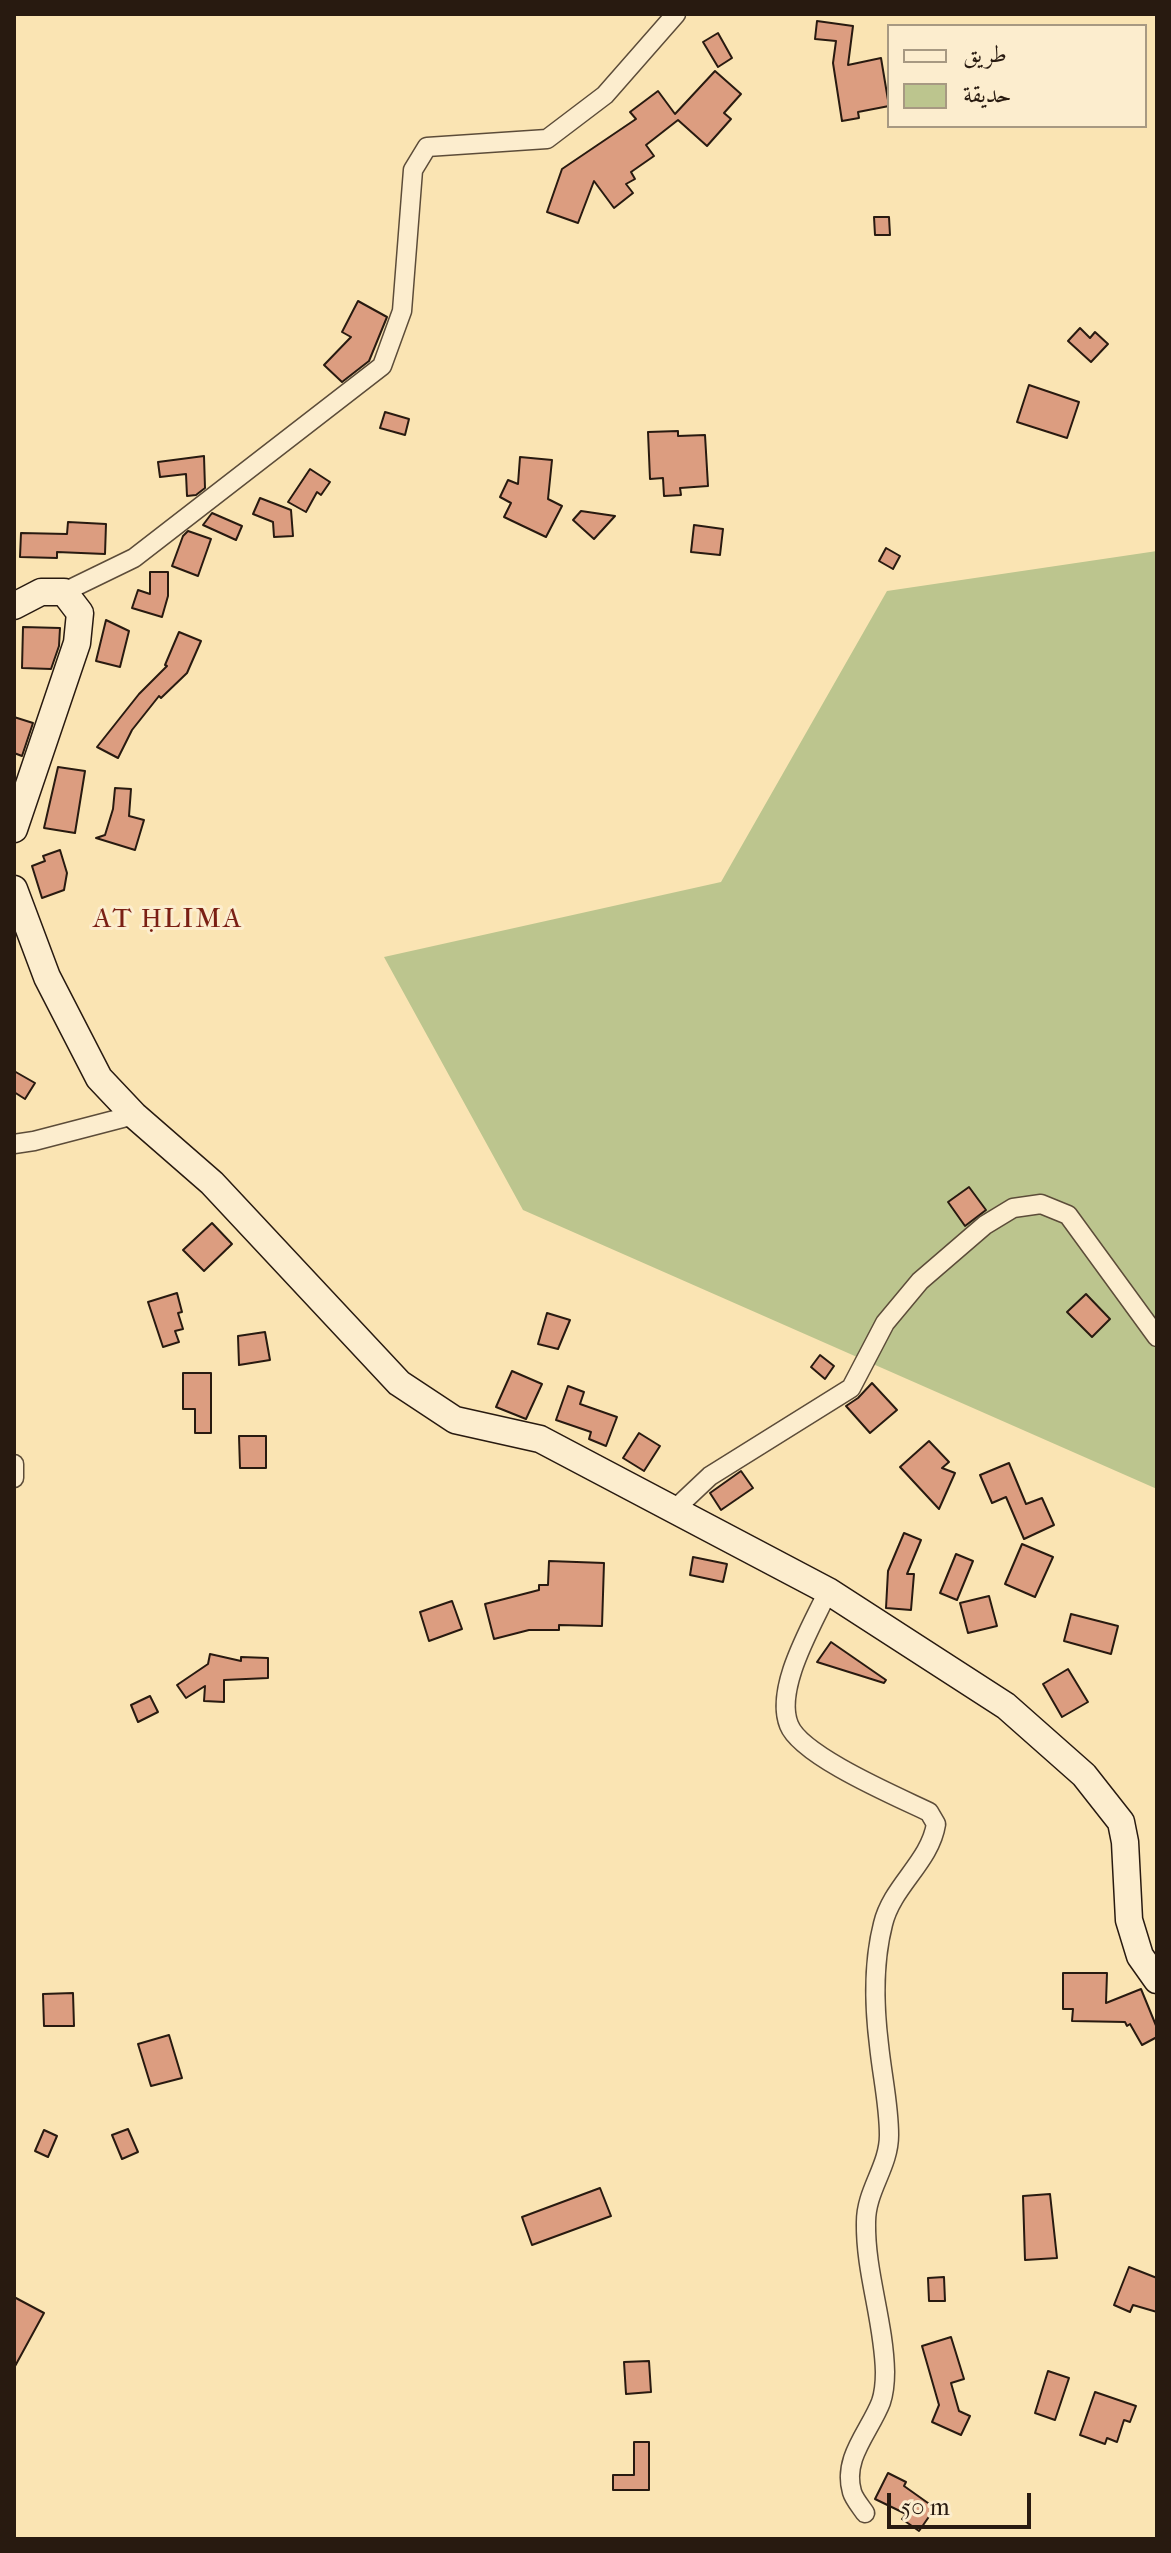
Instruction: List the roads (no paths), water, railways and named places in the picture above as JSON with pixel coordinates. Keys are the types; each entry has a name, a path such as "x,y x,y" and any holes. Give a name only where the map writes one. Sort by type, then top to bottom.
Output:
{"street":[{"path":"14,606 41,592 64,592 134,558 382,366 402,311 413,170 427,147 547,139 605,95 676,14"},
{"path":"14,829 77,643 80,613 64,592"},
{"path":"14,889 47,977 99,1078 134,1115 212,1183 399,1383 455,1420 540,1439 828,1591 1006,1706 1093,1786 1121,1822 1129,1920 1140,1956 1157,1980"},
{"path":"14,1144 134,1115"},
{"path":"675,1509 710,1476 851,1388 885,1323 920,1281 985,1225 1013,1208 1041,1204 1068,1215 1157,1337"},
{"path":"14,1464 14,1478"},
{"path":"828,1591 792,1672 787,1705 789,1725 804,1743 838,1767 929,1812 936,1824 934,1838 895,1893 883,1922 877,1965 874,2006 889,2137 885,2165 870,2191 866,2220 868,2251 884,2346 885,2378 881,2402 856,2446 852,2469 852,2492 865,2513"}],"district":[{"name":"AT ḤLIMA","path":"168,920"}]}
